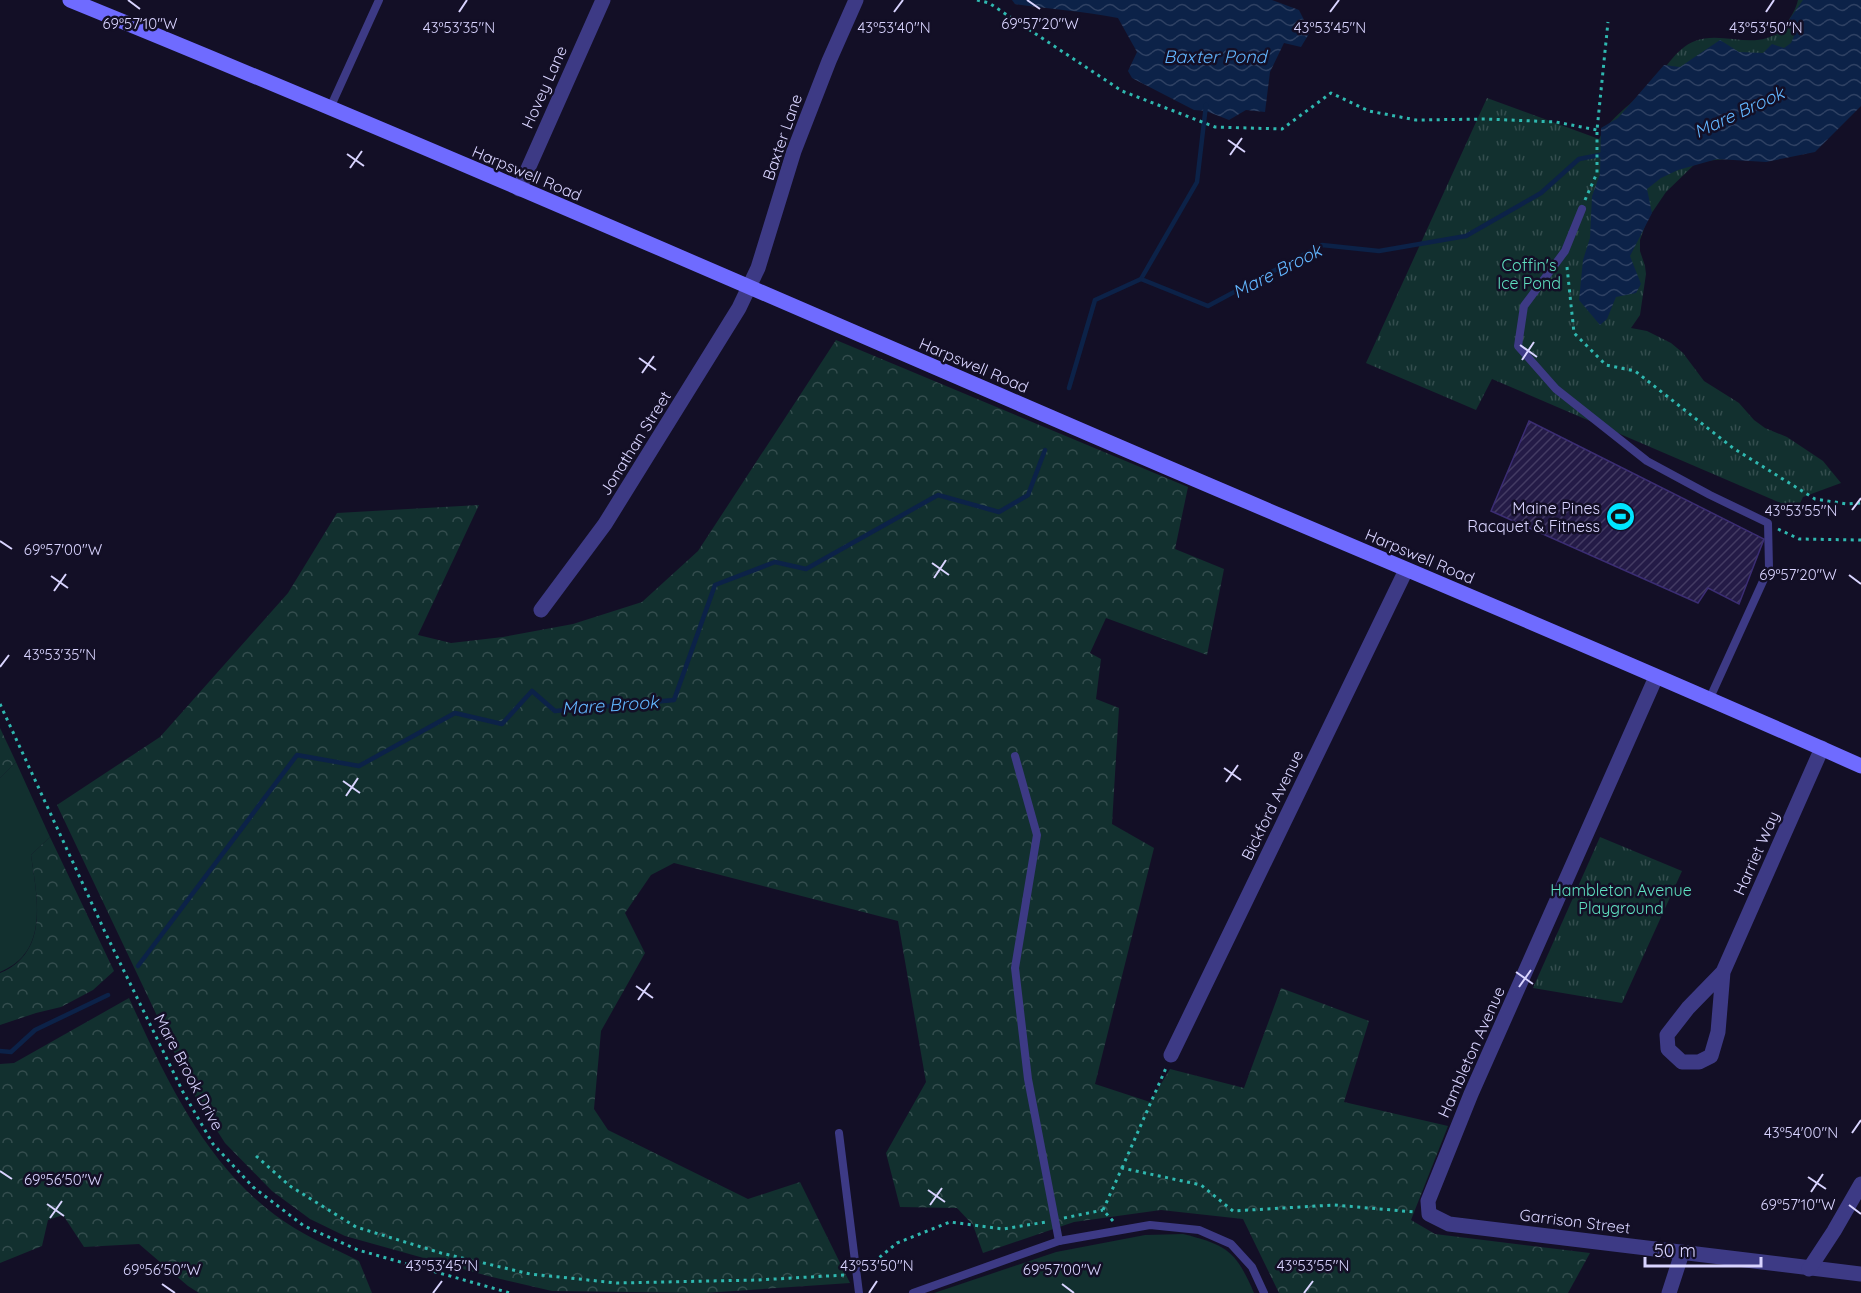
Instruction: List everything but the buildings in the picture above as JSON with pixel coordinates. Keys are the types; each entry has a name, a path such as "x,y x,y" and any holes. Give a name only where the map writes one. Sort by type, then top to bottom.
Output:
{"main road":[{"name":"Harpswell Road","path":"70,0 330,108 1861,766"}],"street":[{"name":"Hovey Lane","path":"519,189 603,0"},
{"name":"Baxter Lane","path":"749,288 771,231 794,151 829,61 856,0"},
{"name":"Jonathan Street","path":"541,610 605,524 721,338 749,288"},
{"name":"Bickford Avenue","path":"1171,1055 1406,570"},
{"name":"Hambleton Avenue","path":"1429,1214 1428,1201 1471,1094 1656,676"},
{"name":"Harriet Way","path":"1723,972 1688,1008 1667,1035 1668,1049 1682,1062 1699,1062 1711,1056 1718,1032 1723,972 1822,748"},
{"path":"1809,1269 1834,1232 1861,1184"},
{"name":"Garrison Street","path":"1429,1214 1449,1224 1861,1274"},
{"path":"1669,1293 1682,1253"}],"lane":[{"path":"330,108 379,0"},
{"path":"1582,209 1565,251 1524,306 1518,346 1556,389 1647,462 1768,523 1769,568 1709,700"},
{"path":"1015,756 1037,835 1016,968 1028,1079 1059,1241"},
{"path":"839,1133 859,1293"},
{"path":"914,1293 1059,1241 1150,1225 1199,1230 1231,1244 1252,1267 1264,1293"}],"path":[{"path":"977,0 989,3 1122,91 1215,127 1282,129 1331,93 1369,111 1416,120 1486,119 1556,122 1597,130"},
{"path":"1582,209 1597,172 1597,130 1608,22"},
{"path":"1565,251 1574,333 1606,364 1635,371 1733,448 1815,499 1847,504 1861,502"},
{"path":"1768,523 1799,539 1861,540"},
{"name":"Mare Brook Drive","path":"0,704 105,932 183,1092 213,1144 253,1187 304,1226 358,1250 510,1293"},
{"path":"1103,1210 1171,1055"},
{"path":"256,1156 290,1186 356,1227 441,1253 530,1274 617,1283 758,1280 857,1274 897,1243 950,1222 1004,1229 1103,1210"},
{"path":"1122,1168 1201,1185 1233,1211 1334,1205 1429,1214"},
{"path":"1103,1210 1120,1230"}],"green space":[{"name":"Coffin's Ice Pond","path":"1798,0 1861,0 1734,158 1697,162 1666,192 1647,220 1640,240 1640,251 1646,274 1640,315 1631,328 1647,331 1671,343 1683,353 1704,381 1739,403 1754,420 1765,428 1787,437 1823,461 1841,483 1803,497 1797,510 1492,379 1476,410 1366,363 1487,98 1599,139 1615,117 1650,86 1688,44 1707,38 1755,40 1766,38 1786,24"},
{"path":"836,340 1188,487 1175,549 1224,569 1207,655 1106,618 1090,653 1101,659 1096,699 1119,708 1112,824 1154,848 1095,1084 1150,1102 1170,1069 1244,1088 1281,988 1369,1021 1344,1102 1448,1126 1411,1220 1435,1234 1590,1253 1568,1293 1279,1293 1243,1219 1161,1210 1074,1222 983,1253 973,1225 957,1208 900,1207 886,1153 926,1082 898,921 674,863 651,875 625,913 645,953 601,1031 594,1109 608,1130 748,1199 800,1182 850,1283 704,1293 552,1291 488,1276 345,1236 310,1219 272,1191 225,1143 196,1098 57,805 160,737 288,593 337,513 479,505 418,635 451,643 503,637 573,624 642,602 698,551"},
{"path":"0,728 16,762 0,778"},
{"path":"16,762 50,837 31,855 37,905 33,937 27,951 16,963 0,972 0,778"},
{"path":"50,837 114,971 93,990 61,1007 0,1025 0,973 16,964 27,952 36,922 36,888 31,855"},
{"name":"Hambleton Avenue Playground","path":"1600,837 1682,871 1622,1003 1533,988"},
{"path":"129,998 172,1087 207,1144 227,1170 250,1194 285,1222 359,1261 372,1293 199,1293 139,1244 84,1247 63,1215 48,1220 42,1246 0,1263 0,1064 14,1063"},
{"path":"1183,1234 1220,1246 1228,1252 1242,1268 1254,1293 934,1293 1056,1252 1145,1235"}],"water":[{"name":"Baxter Pond","path":"1012,0 1272,0 1299,10 1310,32 1301,47 1284,43 1270,72 1265,112 1246,110 1229,120 1206,111 1194,110 1132,78 1128,71 1137,52 1118,18 1015,4"},
{"name":"Coffin's Ice Pond","path":"1803,0 1861,0 1861,106 1815,152 1766,162 1717,159 1678,170 1661,178 1647,189 1652,213 1630,256 1641,284 1636,293 1616,297 1607,319 1600,325 1579,300 1583,260 1590,238 1592,196 1600,174 1601,128 1618,118 1664,65 1680,67 1720,40 1739,52 1763,53 1772,44 1784,48 1791,43 1795,34 1789,20"}],"waterway":[{"path":"1141,279 1197,182 1206,105"},
{"name":"Mare Brook","path":"1069,388 1095,300 1141,279 1208,306 1322,245 1379,251 1466,236 1541,193 1579,159 1605,154"},
{"name":"Mare Brook","path":"138,966 297,755 359,766 455,713 502,724 532,691 555,711 674,700 715,585 775,562 806,569 938,495 999,512 1028,495 1045,450"},
{"name":"Mare Brook","path":"0,1051 11,1052 35,1030 108,995"}],"place":[{"name":"Maine Pines Racquet & Fitness","path":"1621,517"}]}
